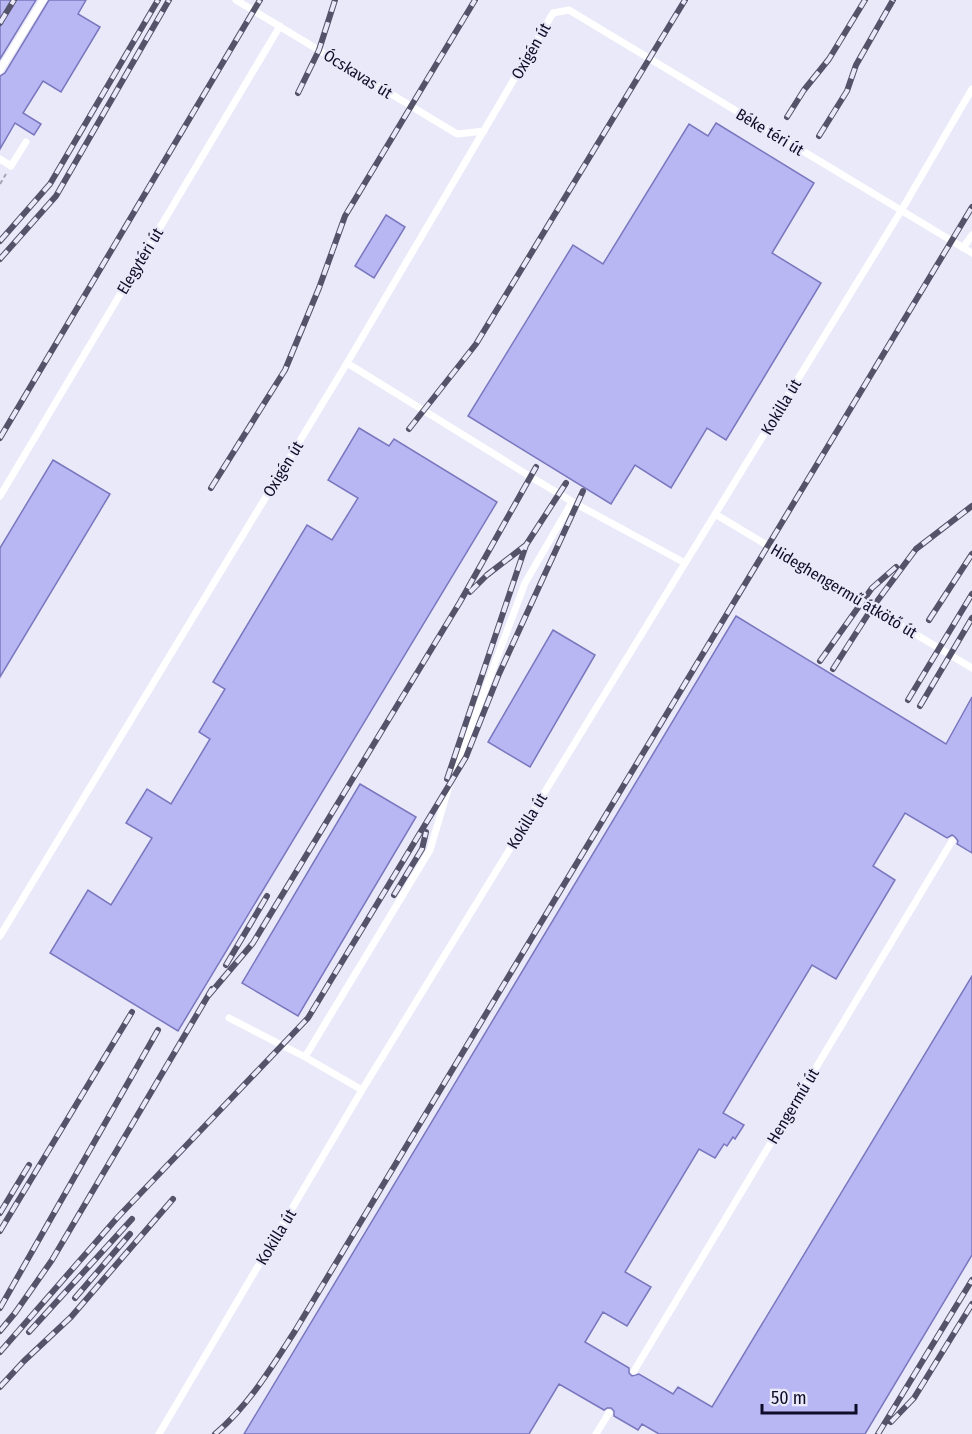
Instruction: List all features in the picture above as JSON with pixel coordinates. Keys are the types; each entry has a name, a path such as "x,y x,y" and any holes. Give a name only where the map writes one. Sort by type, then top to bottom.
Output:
{"lane":[{"path":"0,70 43,0"},
{"name":"Ócskavas út","path":"236,0 457,134 484,131"},
{"name":"Oxigén út","path":"0,936 347,363 553,13 569,10"},
{"name":"Béke téri út","path":"569,10 972,253"},
{"name":"Elegytéri út","path":"0,496 280,26"},
{"name":"Kokilla út","path":"159,1434 362,1090 901,211 971,92"},
{"path":"0,159 11,166 26,142"},
{"path":"963,248 972,235"},
{"path":"347,363 572,502 685,563"},
{"path":"305,1057 430,850 449,786 525,583 572,502"},
{"name":"Hideghengermű átkötő út","path":"715,514 972,668"},
{"name":"Hengermű út","path":"634,1371 952,841"},
{"path":"229,1018 305,1057 362,1090"},
{"path":"596,1434 609,1413"}],"building":[{"path":"0,0 36,0 0,59"},
{"path":"49,0 86,0 78,14 100,27 61,92 43,81 23,113 41,124 34,135 15,123 0,149 0,76 5,73"},
{"path":"716,123 814,183 772,253 821,283 726,440 707,428 671,488 635,465 611,504 468,416 573,245 603,264 689,124 708,136"},
{"path":"386,215 405,227 374,278 355,266"},
{"path":"359,428 389,446 394,439 497,502 178,1031 50,953 88,890 111,905 152,838 126,823 147,789 171,804 210,739 199,732 225,689 213,682 307,525 332,540 358,498 328,480"},
{"path":"53,460 110,494 0,677 0,548"},
{"path":"736,616 946,744 972,697 972,853 957,844 958,841 952,835 947,838 905,813 873,866 895,880 836,979 812,965 723,1113 744,1125 735,1139 733,1137 727,1146 724,1144 715,1158 699,1149 625,1272 651,1287 627,1326 603,1312 585,1342 629,1368 632,1376 639,1374 673,1394 678,1387 712,1407 972,976 972,1255 865,1434 659,1434 642,1424 638,1430 614,1416 611,1408 604,1410 559,1384 529,1434 244,1434"},
{"path":"553,630 595,655 530,767 488,742"},
{"path":"360,784 416,817 298,1016 242,983"}],"railway":[{"path":"0,23 14,0"},
{"path":"0,241 50,184 158,0"},
{"path":"0,259 56,196 169,0"},
{"path":"0,438 260,0"},
{"path":"298,93 319,50 335,0"},
{"path":"211,488 285,370 319,288 345,216 475,0"},
{"path":"409,429 476,344 685,0"},
{"path":"787,117 804,90 829,59 865,0"},
{"path":"819,136 847,91 856,65 893,0"},
{"path":"215,1434 249,1398 295,1331 972,207"},
{"path":"208,996 253,943 460,602 536,467"},
{"path":"470,592 487,575 526,545 566,483"},
{"path":"0,1352 117,1218 308,1018 466,757 499,674 583,491"},
{"path":"833,669 872,608 916,549 972,506"},
{"path":"447,779 526,545"},
{"path":"929,620 972,554"},
{"path":"820,661 872,588 896,567"},
{"path":"908,700 972,594"},
{"path":"920,706 972,618"},
{"path":"394,895 422,849 426,832"},
{"path":"226,965 267,896"},
{"path":"0,1331 52,1260 212,989"},
{"path":"0,1231 132,1012"},
{"path":"0,1308 158,1030"},
{"path":"0,1213 29,1165"},
{"path":"0,1387 71,1317 173,1199"},
{"path":"29,1332 132,1219"},
{"path":"75,1298 130,1234"},
{"path":"878,1434 972,1280"},
{"path":"891,1422 914,1398 972,1304"}]}
